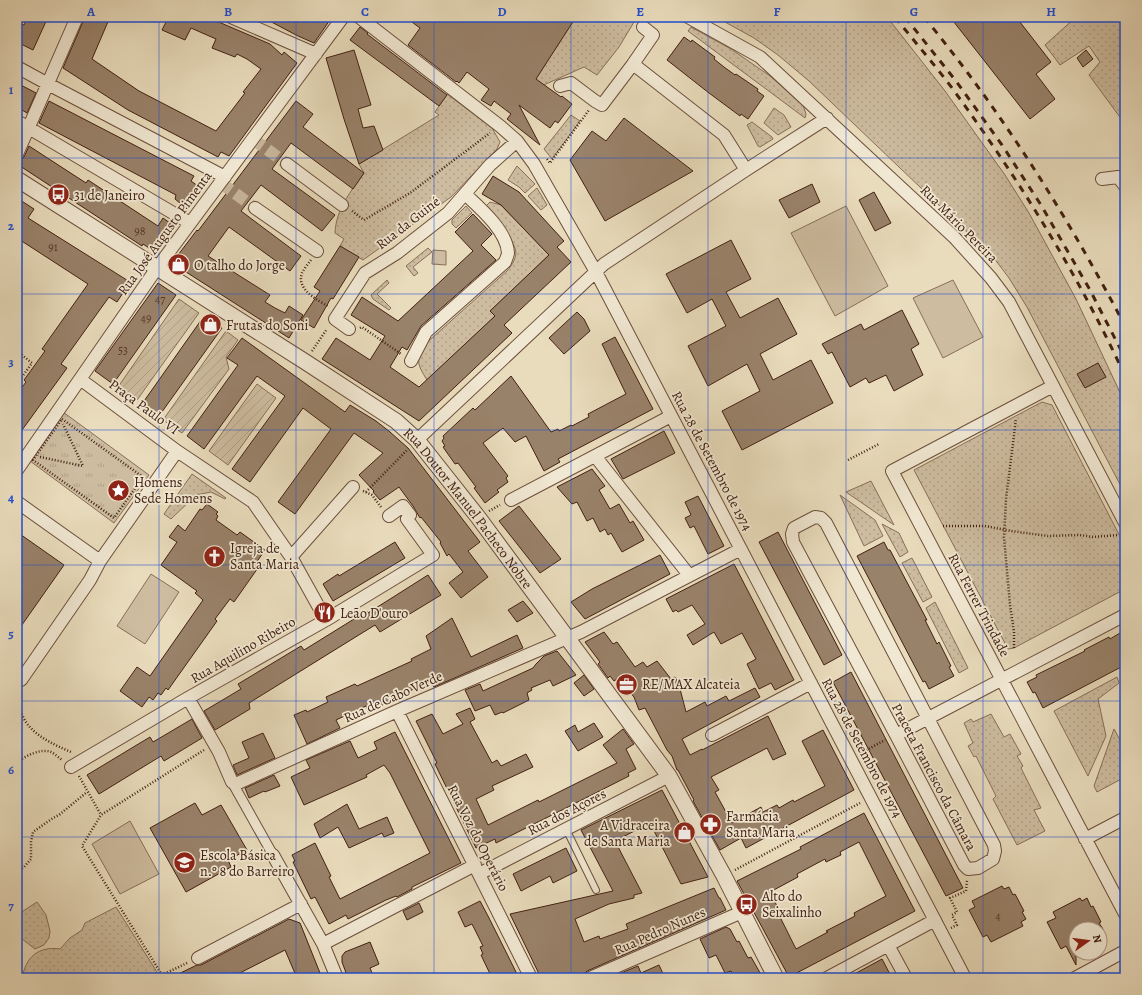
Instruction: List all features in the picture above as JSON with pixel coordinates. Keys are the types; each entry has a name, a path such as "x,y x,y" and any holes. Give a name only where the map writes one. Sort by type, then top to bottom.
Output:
{"street":[{"path":"17,154 77,17"},
{"path":"231,17 316,54"},
{"name":"Rua José Augusto Pimenta","path":"17,470 157,268 343,17"},
{"name":"Rua 28 de Setembro de 1974","path":"359,17 500,126 517,141 534,164 596,272 965,978"},
{"name":"Rua Mário Pereira","path":"688,17 760,57 954,237 991,278 1009,302 1125,523"},
{"path":"560,86 571,83 602,105 653,35 643,27"},
{"path":"633,64 724,134 746,170"},
{"path":"17,67 225,177"},
{"path":"417,440 604,264 827,118"},
{"path":"17,121 190,223"},
{"name":"Rua da Guiné","path":"336,316 365,274 396,253 448,213 490,165 517,141"},
{"path":"288,164 342,205"},
{"path":"1102,179 1118,177 1125,186"},
{"name":"Rua Doutor Manuel Pacheco Nobre","path":"17,179 396,421 417,440 478,517 668,776 724,876 776,978"},
{"path":"411,361 426,332 505,262 508,253 504,238 491,220 466,194"},
{"path":"255,208 317,251"},
{"path":"336,316 348,329"},
{"name":"Praça Paulo VI","path":"19,678 90,580 100,561 177,451 80,379"},
{"name":"Rua Ferrer Trindade","path":"1053,386 892,471 1125,914"},
{"path":"511,500 671,416"},
{"path":"177,451 253,502 290,557 326,620"},
{"path":"594,456 689,575"},
{"path":"290,557 353,487"},
{"path":"17,502 100,561"},
{"name":"Rua Aquilino Ribeiro","path":"337,978 323,944 232,782 214,744 188,698 326,620 433,555 407,519 410,515 403,506 389,516"},
{"name":"Praceta Francisco da Câmara","path":"815,517 821,518 826,523 927,717 994,845 995,851 993,859 978,868 968,869 964,865 793,542 792,534 794,528 815,517"},
{"name":"Rua de Cabo Verde","path":"232,782 238,782 397,711 582,632 741,549"},
{"path":"896,734 1125,615"},
{"path":"712,735 811,683"},
{"path":"71,767 188,698"},
{"name":"Rua Voz do Operário","path":"397,711 531,978"},
{"name":"Rua dos Açores","path":"323,944 477,869 566,829 668,776"},
{"path":"1085,839 1125,818"},
{"path":"198,958 301,904"},
{"name":"Rua Pedro Nunes","path":"590,978 742,912"},
{"path":"827,978 935,920"},
{"path":"888,945 906,978"},
{"path":"1075,978 1125,951"}],"lane":[{"path":"566,829 596,890"}],"path":[{"path":"534,164 545,157 550,163 595,101"},
{"path":"342,205 364,220 410,194 500,126"},
{"path":"304,361 336,316 307,293 302,285 302,274 317,251"},
{"path":"348,329 362,327 411,361"},
{"path":"17,351 32,363 17,384"},
{"path":"1014,648 1014,632 1005,555 1005,530 1006,500 1013,436 1016,427 1016,416"},
{"path":"36,456 83,466 62,419"},
{"path":"62,419 143,477 114,518 33,460 62,419"},
{"path":"366,492 417,440"},
{"path":"848,460 879,444"},
{"path":"478,517 511,500"},
{"path":"943,526 985,526 1048,536 1118,535"},
{"path":"19,678 18,700 22,716 30,728 48,742 85,758"},
{"path":"17,709 20,706"},
{"path":"850,758 896,734"},
{"path":"198,958 161,976 82,846 102,815 214,744"},
{"path":"17,872 31,859 30,842 33,832 52,818 59,815 87,792"},
{"path":"724,876 871,798"},
{"path":"941,933 957,925 952,915 957,912 950,898 966,891"},
{"path":"17,951 20,957 18,978"}],"green space":[{"path":"453,17 537,77 576,17 637,17 619,47 597,75 584,67 537,88"},
{"path":"716,17 887,17 945,91 1005,175 1029,213 1076,299 1125,403 1125,494 1027,307 997,262 809,81 778,55 754,38"},
{"path":"1076,17 1125,17 1125,124 1089,75 1100,62 1089,46 1060,65 1045,45"},
{"path":"691,27 731,49 770,76 803,105 806,114 805,118 688,31"},
{"path":"447,94 492,128 500,142 497,149 451,197 363,260 340,246 344,239 335,233 341,208 364,173 359,164 439,115 435,112"},
{"path":"774,108 784,115 791,127 778,135 764,123"},
{"path":"571,115 580,121 552,159 544,149"},
{"path":"752,122 773,139 760,147 758,146 747,125"},
{"path":"517,166 535,184 525,193 508,180"},
{"path":"537,188 547,205 541,210 528,196"},
{"path":"490,202 501,205 549,255 490,311 495,316 427,380 421,370 419,362 424,345 507,271 515,258 516,251 510,238 484,208"},
{"path":"466,206 472,213 456,228 452,224 452,220"},
{"path":"846,206 888,286 835,316 791,233"},
{"path":"428,248 432,252 413,267 418,273 414,276 406,266"},
{"path":"433,250 446,251 446,265 432,264"},
{"path":"387,280 389,283 377,294 391,308 389,310 373,299 371,295"},
{"path":"953,280 983,337 943,358 913,298"},
{"path":"179,299 199,313 137,400 118,387"},
{"path":"226,331 238,340 226,357 229,369 182,433 163,420"},
{"path":"257,384 276,398 228,465 209,451"},
{"path":"1042,402 1052,405 1125,546 1125,589 1014,648 1008,649 914,470"},
{"path":"63,412 149,475 114,523 30,461"},
{"path":"192,474 226,498 225,499 211,492 196,495 171,519 164,514"},
{"path":"871,481 894,525 846,492"},
{"path":"840,495 875,520 883,536 864,546"},
{"path":"882,524 899,533 908,552 900,557"},
{"path":"912,558 932,597 923,602 902,563"},
{"path":"151,574 179,592 145,644 117,626"},
{"path":"935,602 968,668 959,673 926,608"},
{"path":"1117,677 1119,683 1098,699 1106,736 1088,776 1054,711"},
{"path":"991,714 1004,737 1010,734 1021,754 1017,756 1023,766 1021,768 1041,808 1034,810 1045,831 1017,845 993,799 996,796 976,756 974,757 968,746 973,743 964,723 971,719 973,722"},
{"path":"1114,729 1125,749 1125,777 1097,792 1094,786"},
{"path":"130,821 159,874 120,894 92,844"},
{"path":"37,902 46,915 50,931 49,938 44,945 35,949 17,935 17,915"},
{"path":"116,907 157,972 156,978 22,978 27,964 34,954 45,949 60,949 70,938 82,930 85,923"}],"building":[{"path":"28,17 48,17 33,50 17,42 17,22 24,25"},
{"path":"85,17 110,17 92,59 139,91 216,131 261,69 237,54 235,57 212,48 216,39 191,28 185,40 162,30 168,18 166,17 207,17 270,44 282,55 284,52 297,63 229,156 221,152 218,157 128,110 63,68"},
{"path":"262,17 332,17 314,43"},
{"path":"405,17 576,17 536,79 572,104 558,123 555,121 550,128 519,105 540,145 507,119 511,114 494,101 491,106 481,100 489,89 467,72 459,83 457,81 456,82 408,45 420,28"},
{"path":"950,17 1016,17 1051,62 1036,74 1055,99 1030,119"},
{"path":"360,27 368,33 367,34 447,95 439,106 350,40"},
{"path":"684,37 691,42 692,40 715,57 714,59 724,67 758,89 757,91 764,96 748,119 741,114 740,116 667,60"},
{"path":"354,50 371,105 358,109 363,128 374,126 383,150 359,164 326,58"},
{"path":"1086,50 1093,59 1083,67 1077,58"},
{"path":"17,83 36,93 27,113 17,107"},
{"path":"49,101 194,176 191,181 202,189 187,209 175,199 176,195 39,123"},
{"path":"296,101 313,114 303,127 364,173 353,189 291,143 272,169 335,215 322,231 261,185 241,211 301,256 290,271 229,227 208,256 270,295 265,302 285,313 289,306 303,315 289,338 172,263"},
{"path":"624,118 693,171 605,221 570,160 592,131 606,141"},
{"path":"29,146 86,183 88,180 158,226 163,218 174,226 155,252 143,244 142,246 17,164 17,161 24,157"},
{"path":"493,176 519,192 564,241 557,247 571,262 504,325 512,333 419,421 322,359 336,338 370,360 385,336 351,315 362,297 398,321 473,251 455,232 473,214 492,234 481,245 496,260 421,326 407,350 402,347 390,367 419,387 495,316 490,311 549,255 501,205 482,194"},
{"path":"812,184 820,202 789,218 779,200"},
{"path":"874,192 891,223 875,231 859,200"},
{"path":"17,198 34,209 28,218 130,282 117,302 109,297 61,364 67,368 17,437 17,394 26,382 24,380 45,351 42,349 88,284 17,238"},
{"path":"731,240 751,279 726,292 740,318 778,298 797,334 760,354 773,380 811,360 833,403 742,450 722,411 760,391 747,364 708,386 688,346 726,326 712,299 687,313 666,274"},
{"path":"340,246 359,257 333,299 331,298 314,328 301,320 320,291 314,287"},
{"path":"158,283 176,295 113,384 95,371"},
{"path":"902,310 919,344 911,349 923,375 894,391 886,375 869,383 866,378 850,387 832,352 828,354 822,344 861,324 864,330"},
{"path":"577,312 584,319 590,331 564,354 549,338"},
{"path":"204,316 222,328 159,416 142,404"},
{"path":"615,337 653,409 558,459 560,462 544,471 526,436 515,442 503,428 483,443 508,476 506,478 508,482 497,490 499,492 485,503 474,488 476,487 458,463 455,464 443,447 445,446 442,441 444,438 443,436 473,408 475,410 511,376 551,432 558,429 559,431 571,425 572,426 589,417 588,414 626,394 602,344"},
{"path":"242,338 345,412 350,405 376,421 408,448 480,542 468,551 488,577 461,598 449,583 463,572 449,554 447,556 440,543 441,542 421,517 420,518 399,487 380,500 359,475 383,453 354,433 295,514 278,502 331,429 303,408 250,482 232,469 285,396 257,376 204,449 187,436 238,365 227,358"},
{"path":"1098,363 1106,377 1085,388 1077,374"},
{"path":"664,431 675,453 623,479 611,459"},
{"path":"592,469 605,486 599,490 610,509 619,504 630,523 633,521 644,540 622,552 611,533 608,535 605,529 600,532 593,518 587,521 577,502 572,504 557,487"},
{"path":"698,496 724,546 708,554 694,526 690,528 685,518 691,515 685,502"},
{"name":"Igreja de Santa Maria","path":"207,504 218,512 216,514 218,516 216,520 237,535 240,532 265,550 256,563 260,565 234,602 230,599 215,619 217,621 168,690 166,688 161,695 158,693 153,700 149,697 142,707 120,691 137,667 150,676 203,600 195,593 197,591 161,565 177,542 169,537 178,525 185,531 200,509 202,510"},
{"path":"519,506 561,559 540,573 499,521"},
{"path":"17,532 64,565 17,632"},
{"path":"778,532 842,655 824,665 759,542"},
{"path":"395,542 405,558 333,601 323,584"},
{"path":"884,542 888,550 890,550 927,620 925,620 937,644 939,642 951,666 949,667 954,676 929,689 925,681 923,682 857,556"},
{"path":"660,555 670,574 585,619 571,602 592,589"},
{"path":"734,564 794,680 775,690 771,683 759,689 747,664 756,659 742,633 721,644 714,632 693,645 687,635 705,624 692,605 678,612 676,610 673,612 666,599"},
{"path":"428,575 441,595 380,632 375,625 249,703 250,709 215,730 204,711 241,689 238,684 301,646 304,650 367,611 368,613"},
{"path":"523,601 533,613 517,622 508,610"},
{"path":"452,618 471,657 517,635 523,648 434,687 432,684 421,688 420,686 368,712 366,706 336,720 340,728 307,744 294,715 306,710 307,712 328,702 326,697 355,684 357,686 412,661 411,659 431,649 426,636"},
{"path":"604,632 613,644 617,642 635,667 643,662 647,667 657,661 671,679 675,677 679,685 686,712 705,702 707,706 726,696 729,701 755,688 760,697 682,739 690,755 768,716 786,754 773,760 767,748 711,777 719,790 715,792 732,823 761,807 763,812 777,805 779,808 825,786 802,741 823,730 854,790 746,848 741,838 720,850 677,770 672,756 667,750 645,708 639,710 634,697 626,687 617,679 614,681 610,676 608,678 598,664 600,662 585,642"},
{"path":"1120,633 1125,644 1125,665 1043,708 1035,692 1033,693 1027,682 1037,677 1036,675 1085,651 1084,650 1109,637 1110,639"},
{"path":"557,651 576,675 553,686 550,680 531,688 532,690 527,693 529,700 503,713 502,712 495,715 490,705 475,711 465,690 480,684 483,691 533,668 544,656"},
{"path":"851,672 963,888 946,896 833,682"},
{"path":"584,675 594,689 584,696 574,683"},
{"path":"470,708 475,719 470,722 492,763 497,760 501,766 526,754 533,767 492,786 494,790 476,799 488,825 538,800 539,802 617,763 603,745 623,729 634,744 626,749 636,769 628,773 629,776 496,843 495,839 476,848 416,721 432,714 443,734 463,724 456,714"},
{"path":"192,719 202,738 164,761 161,756 99,794 87,775 150,737 153,742"},
{"path":"594,723 603,737 578,751 565,731 575,725 578,732"},
{"path":"395,732 461,863 412,887 412,889 397,897 396,896 386,900 348,919 346,915 329,924 315,897 311,899 293,862 295,861 292,855 315,843 340,899 430,853 390,773 384,765 366,775 367,777 304,805 291,777 310,768 306,760 350,741 358,758 377,749 374,742"},
{"path":"263,733 275,758 237,775 233,765 249,758 242,742"},
{"path":"274,775 280,786 249,798 245,788"},
{"path":"662,790 708,877 681,884 650,823 615,841 642,893 634,895 634,898 609,904 575,919 584,942 599,936 600,939 628,929 626,924 714,888 726,910 587,971 583,978 541,978 510,914 613,891 581,830"},
{"path":"195,803 202,815 221,805 247,850 228,860 231,867 186,892 150,828"},
{"path":"347,804 359,829 387,817 394,833 384,837 382,833 349,848 338,827 320,838 314,824"},
{"path":"864,813 915,911 789,977 737,881 801,849 800,847","holes":["859,842 886,896 854,913 855,916 796,949 779,915 781,914 770,892 798,877 797,874 825,859 826,862 841,855 840,852"]},
{"path":"566,848 577,871 553,883 550,876 521,891 513,874"},
{"path":"1002,886 1004,889 1009,887 1013,895 1015,894 1024,911 1022,912 1026,919 1021,922 1023,926 991,942 987,935 983,937 969,910 975,907 972,901"},
{"path":"1080,898 1082,901 1087,898 1100,921 1068,921 1068,950 1066,946 1061,949 1047,922 1056,918 1053,912"},
{"path":"480,901 519,978 492,978 481,955 483,954 480,947 483,946 472,924 465,927 458,912"},
{"path":"419,903 423,912 407,920 403,911"},
{"path":"289,919 300,923 322,978 297,978 285,950 230,978 170,978 197,965 201,965"},
{"path":"726,927 730,929 737,942 739,941 748,958 751,957 763,978 734,978 731,971 725,973 716,955 709,958 700,939"},
{"path":"370,942 379,964 370,968 374,978 348,978 342,962 342,956 345,952"},
{"path":"882,959 892,978 847,978"},
{"path":"659,965 665,978 609,978 638,966 641,973"}],"tunnel":[{"path":"253,139 287,164"},
{"path":"221,183 255,208"}],"railway":[{"path":"895,17 952,88 1023,192 1067,264 1107,338 1125,376"},
{"path":"905,17 956,81 1002,145 1041,205 1090,290 1125,358"},
{"path":"924,17 980,90 1032,166 1081,245 1125,326"}],"place":[{"name":"31 de Janeiro","path":"59,195"},
{"name":"O talho do Jorge","path":"178,265"},
{"name":"Frutas do Soni","path":"210,325"},
{"name":"Homens Sede Homens","path":"119,490"},
{"name":"Igreja de Santa Maria","path":"214,556"},
{"name":"Leão D'ouro","path":"324,613"},
{"name":"RE/MAX Alcateia","path":"627,684"},
{"name":"Farmácia Santa Maria","path":"710,824"},
{"name":"A Vidraceira de Santa Maria","path":"685,833"},
{"name":"Escola Básica n.º 8 do Barreiro","path":"184,863"},
{"name":"Alto do Seixalinho","path":"747,904"}]}
